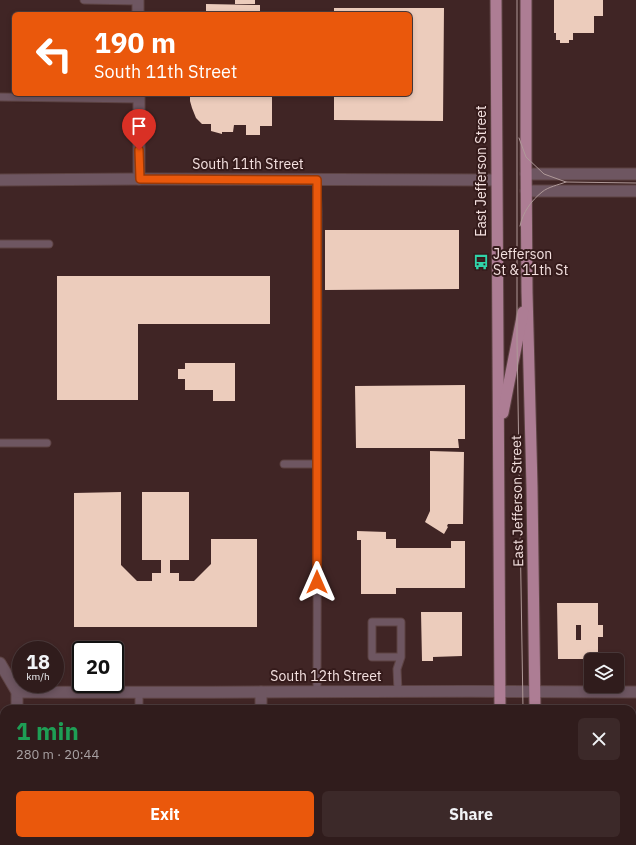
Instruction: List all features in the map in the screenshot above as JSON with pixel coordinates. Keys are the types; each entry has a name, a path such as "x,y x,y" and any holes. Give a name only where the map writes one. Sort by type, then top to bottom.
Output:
{"main road":[{"name":"East Jefferson Street","path":"496,0 500,705"},
{"name":"East Jefferson Street","path":"526,0 527,292 532,487 535,705"},
{"name":"East Jefferson Street","path":"499,437 527,292"}],"street":[{"path":"138,0 138,12"},
{"path":"139,97 140,179"},
{"path":"526,174 636,174"},
{"name":"South 11th Street","path":"0,180 496,180"},
{"path":"526,191 636,191"},
{"path":"0,663 12,683"},
{"name":"South 12th Street","path":"64,692 636,692"},
{"path":"261,692 261,705"},
{"path":"17,693 17,705"}],"lane":[{"path":"84,0 138,0"},
{"path":"0,97 139,97"},
{"path":"317,180 317,691"},
{"path":"0,244 49,244"},
{"path":"0,443 47,443"},
{"path":"284,464 317,464"},
{"path":"398,691 397,669 401,657 401,622 372,622 372,657 401,657"},
{"path":"139,692 139,705"}],"building":[{"path":"235,0 255,0 255,4 235,4"},
{"path":"554,0 603,0 603,16 594,16 594,33 573,33 573,40 569,40 569,43 560,43 560,40 556,40 556,33 554,33"},
{"path":"206,4 260,5 260,12 206,12"},
{"path":"334,8 444,8 443,121 334,120 334,96 412,96 412,12 334,12"},
{"path":"190,96 272,96 272,126 260,126 260,135 246,135 246,125 234,125 233,132 222,132 222,134 211,131 211,124 202,124 196,118 190,101"},
{"path":"325,230 459,230 459,289 325,290"},
{"path":"57,276 270,276 270,324 138,324 138,400 57,400"},
{"path":"185,363 235,363 235,401 213,401 213,390 185,390 185,379 178,379 178,369 185,369"},
{"path":"465,385 465,439 458,439 459,448 356,448 355,386"},
{"path":"430,451 464,452 463,524 448,524 444,534 425,522 430,511"},
{"path":"121,492 121,565 137,581 152,581 152,573 161,573 161,560 142,560 142,492 189,492 189,560 170,560 170,573 179,573 179,581 194,581 211,564 211,539 257,539 257,627 74,627 74,493"},
{"path":"357,531 386,532 386,539 396,539 396,548 451,548 451,541 465,541 465,588 396,588 396,594 361,594 361,540 357,540"},
{"path":"557,603 598,603 598,625 603,625 603,637 598,637 598,653 584,653 584,659 558,659","holes":["576,625 581,625 581,640 576,640"]},
{"path":"421,612 462,612 462,656 433,657 433,661 422,661"}],"tram line":[{"path":"517,0 517,339 523,705"},
{"path":"519,138 526,157 544,174 566,182 636,183"},
{"path":"520,226 525,211 538,195 547,189 566,182"}],"place":[{"name":"Jefferson St & 11th St","path":"481,262"}],"route":[{"path":"139,150 140,179 317,180 317,582"}]}
